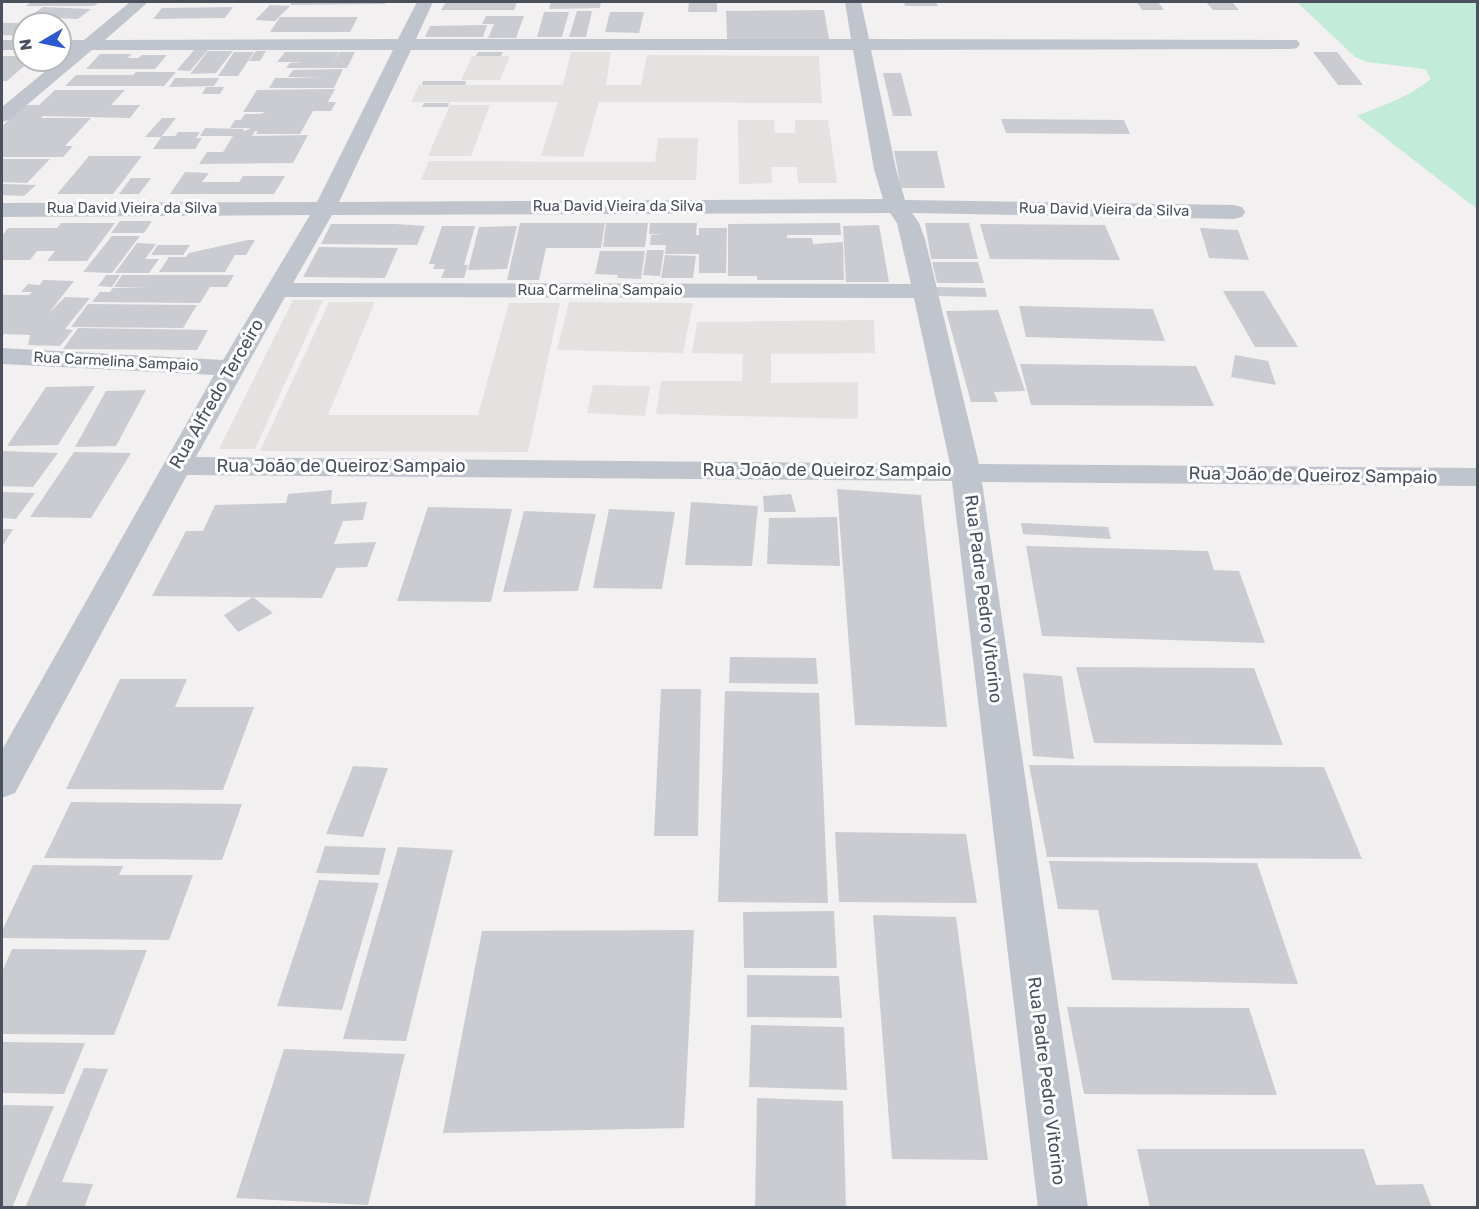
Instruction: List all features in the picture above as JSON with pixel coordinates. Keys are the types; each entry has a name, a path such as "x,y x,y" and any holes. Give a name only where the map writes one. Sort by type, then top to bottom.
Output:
{"street":[{"path":"2,116 140,2"},
{"name":"Rua Alfredo Terceiro","path":"2,783 231,368 325,208 425,2"},
{"name":"Rua Padre Pedro Vitorino","path":"853,2 885,169 896,206 908,223 966,472 1063,1208"},
{"path":"72,45 1291,44"},
{"name":"Rua David Vieira da Silva","path":"2,210 896,206 1234,212"},
{"name":"Rua Carmelina Sampaio","path":"277,290 924,291"},
{"name":"Rua Carmelina Sampaio","path":"2,356 231,368"},
{"name":"Rua João de Queiroz Sampaio","path":"176,466 1478,477"}],"shaded area":[{"path":"571,52 611,52 606,85 641,85 647,55 819,56 822,103 599,102 583,157 541,156 558,102 411,102 419,85 563,85"},
{"path":"472,56 510,56 500,80 461,80"},
{"path":"450,105 490,105 471,156 428,156"},
{"path":"738,120 774,120 775,133 795,133 795,120 828,120 837,183 798,183 797,167 771,167 772,183 739,184"},
{"path":"658,138 698,138 696,180 421,180 429,161 655,162"},
{"path":"293,300 323,300 255,449 219,449"},
{"path":"329,302 375,302 328,415 478,415 509,303 560,303 528,452 260,451"},
{"path":"569,302 693,303 683,353 557,350"},
{"path":"874,320 875,353 771,354 771,383 858,382 858,419 656,414 661,381 742,381 743,354 692,353 697,322"},
{"path":"593,385 650,386 645,416 587,413"}],"green space":[{"path":"1297,2 1477,2 1477,209 1357,116 1396,100 1423,85 1431,79 1425,69 1367,62 1355,57"}],"building":[{"path":"31,2 100,2 94,6 26,6"},
{"path":"292,2 387,2 385,4 290,5"},
{"path":"446,2 517,2 514,10 441,10"},
{"path":"551,2 601,2 600,8 549,9"},
{"path":"689,2 717,2 717,12 688,12"},
{"path":"904,2 936,2 938,6 905,6"},
{"path":"1137,2 1158,2 1164,10 1142,10"},
{"path":"1206,2 1232,2 1239,10 1213,10"},
{"path":"270,5 290,6 275,21 255,20"},
{"path":"43,7 91,9 78,19 72,19 72,12 36,12"},
{"path":"233,7 225,18 153,19 162,8"},
{"path":"824,10 829,39 727,39 726,11"},
{"path":"577,11 592,11 586,37 569,37"},
{"path":"544,12 569,12 562,37 537,37"},
{"path":"610,12 644,12 639,33 605,32"},
{"path":"486,16 524,16 516,38 488,38 494,24 482,24"},
{"path":"280,17 358,17 350,32 270,32"},
{"path":"2,23 12,23 12,35 2,35"},
{"path":"487,25 483,37 425,37 430,26"},
{"path":"194,50 208,50 190,71 177,70"},
{"path":"208,51 233,51 216,73 190,74"},
{"path":"256,51 266,51 260,61 249,61"},
{"path":"234,52 254,52 238,76 218,76"},
{"path":"285,52 339,52 332,63 340,52 355,52 347,68 286,68 290,63 303,62 277,62"},
{"path":"478,52 503,52 501,56 476,56"},
{"path":"1313,52 1337,52 1363,85 1338,85"},
{"path":"100,54 132,54 127,58 138,58 142,55 167,55 155,69 86,69"},
{"path":"2,56 12,56 12,72 17,72 7,81 2,81"},
{"path":"343,69 334,88 269,88 275,78 323,78 288,77 293,70"},
{"path":"136,72 176,72 164,86 65,86 76,75 133,75"},
{"path":"883,73 901,73 912,116 893,116"},
{"path":"175,78 219,78 214,86 169,87"},
{"path":"423,81 466,81 465,85 422,85"},
{"path":"206,87 224,87 220,94 202,94"},
{"path":"335,89 328,102 336,102 331,111 313,111 300,134 256,134 258,131 255,131 252,136 308,135 293,163 199,164 207,152 223,152 233,136 200,136 205,128 244,129 245,131 251,128 230,128 235,120 241,120 245,114 265,112 243,112 257,90"},
{"path":"55,90 125,90 111,105 140,105 130,118 43,116 41,118 91,118 65,146 73,146 63,157 2,157 2,126 25,105 39,105"},
{"path":"424,103 449,103 448,107 422,107"},
{"path":"162,118 176,118 161,137 145,137"},
{"path":"1001,119 1124,120 1130,134 1006,133"},
{"path":"178,132 200,132 196,138 202,138 195,149 153,149 162,136 175,136"},
{"path":"894,151 937,151 945,188 901,188"},
{"path":"89,156 142,156 113,194 57,194"},
{"path":"2,159 50,159 27,183 2,182"},
{"path":"185,172 209,173 202,182 239,182 243,176 285,176 274,194 170,194"},
{"path":"131,178 151,178 139,194 119,194"},
{"path":"2,184 36,185 24,196 2,195"},
{"path":"120,221 152,221 144,233 111,233"},
{"path":"61,223 115,223 87,261 47,261 55,251 37,251 30,260 2,260 2,236 8,228 57,228"},
{"path":"520,223 605,223 601,248 546,248 539,280 507,280"},
{"path":"606,223 648,223 645,247 603,247"},
{"path":"650,223 697,223 696,235 699,235 699,228 727,228 726,273 699,273 699,254 665,254 666,245 650,245 651,235 663,235 649,234"},
{"path":"840,223 841,235 787,235 787,238 812,238 813,244 843,242 844,280 757,280 757,276 728,276 728,224"},
{"path":"925,223 969,223 978,259 931,259"},
{"path":"331,224 425,226 417,245 321,244"},
{"path":"980,224 1105,225 1120,260 990,259"},
{"path":"879,225 889,282 846,282 843,226"},
{"path":"442,226 475,226 464,265 468,265 464,278 441,278 445,269 433,269 435,264 429,264"},
{"path":"517,226 507,269 468,270 479,227"},
{"path":"1200,228 1238,230 1249,260 1209,258"},
{"path":"112,236 140,236 112,273 83,272"},
{"path":"255,240 246,255 235,255 225,272 159,272 169,257 186,257 189,253"},
{"path":"137,243 156,244 145,259 159,259 149,273 115,273"},
{"path":"158,245 190,245 183,255 151,255"},
{"path":"319,247 398,248 385,278 303,277"},
{"path":"647,250 664,250 660,276 643,275"},
{"path":"600,251 645,251 641,279 595,274"},
{"path":"665,255 696,256 693,278 661,278"},
{"path":"932,262 978,262 984,283 937,283"},
{"path":"106,275 120,275 112,287 98,286"},
{"path":"122,275 234,275 227,287 210,287 200,303 92,302 100,292 110,292 113,288 147,288 114,287"},
{"path":"43,280 74,281 48,314 65,297 90,298 65,329 73,330 60,346 28,345 30,335 4,334 2,337 2,295 29,295 32,292 21,292 28,284 40,285"},
{"path":"935,287 985,288 987,297 936,296"},
{"path":"1223,291 1264,291 1298,347 1255,347"},
{"path":"88,304 197,305 183,328 71,327"},
{"path":"1019,306 1153,309 1165,341 1026,337"},
{"path":"998,310 1025,391 994,392 998,402 971,402 946,311"},
{"path":"78,328 208,330 197,350 63,349"},
{"path":"1235,355 1268,361 1276,385 1231,377"},
{"path":"1020,364 1196,366 1214,406 1031,405"},
{"path":"95,386 58,445 7,446 46,387"},
{"path":"146,390 116,446 75,447 106,391"},
{"path":"2,451 58,453 33,487 2,486"},
{"path":"74,452 131,453 91,518 30,517"},
{"path":"837,489 921,495 947,727 855,725"},
{"path":"332,490 331,504 367,502 363,520 343,521 334,544 376,542 367,567 336,568 322,598 152,596 186,531 203,531 215,505 286,503 288,494"},
{"path":"2,492 35,493 16,519 2,518"},
{"path":"791,494 796,512 764,512 763,496"},
{"path":"691,502 758,506 752,566 685,565"},
{"path":"428,507 512,509 491,602 397,601"},
{"path":"609,509 675,512 662,589 593,588"},
{"path":"524,511 596,514 578,591 503,592"},
{"path":"837,517 840,566 767,564 769,518"},
{"path":"1021,523 1108,527 1111,539 1023,534"},
{"path":"2,529 13,529 2,547"},
{"path":"1026,546 1208,551 1214,570 1239,571 1265,643 1042,636"},
{"path":"253,597 273,613 238,632 224,615"},
{"path":"730,657 816,658 818,684 729,683"},
{"path":"1076,667 1254,668 1283,745 1094,743"},
{"path":"1023,673 1062,676 1074,759 1033,756"},
{"path":"120,679 187,679 175,707 254,707 223,790 66,789"},
{"path":"661,689 701,689 698,836 654,836"},
{"path":"725,691 819,693 828,903 718,902"},
{"path":"1029,765 1324,767 1362,859 1047,857"},
{"path":"353,766 388,768 363,837 326,834"},
{"path":"71,802 242,804 222,860 44,858"},
{"path":"835,832 966,834 977,903 839,902"},
{"path":"325,846 386,848 379,875 316,873"},
{"path":"398,847 453,850 406,1041 343,1039"},
{"path":"1049,861 1257,863 1298,984 1112,980 1098,910 1058,909"},
{"path":"33,865 123,866 119,875 193,875 169,940 2,938 2,931"},
{"path":"319,880 379,883 342,1010 277,1006"},
{"path":"834,911 837,968 744,968 743,912"},
{"path":"873,915 956,917 988,1160 892,1159"},
{"path":"694,930 684,1128 443,1133 482,931"},
{"path":"12,949 147,950 114,1035 2,1034 2,972"},
{"path":"747,975 839,976 842,1018 747,1017"},
{"path":"1067,1007 1249,1008 1277,1095 1084,1094"},
{"path":"751,1025 844,1027 847,1090 749,1087"},
{"path":"2,1042 85,1043 64,1094 2,1093"},
{"path":"284,1049 405,1054 368,1205 236,1198"},
{"path":"84,1068 108,1069 62,1182 93,1184 84,1208 25,1208"},
{"path":"757,1098 843,1101 846,1208 755,1208"},
{"path":"2,1105 54,1106 12,1208 2,1208"},
{"path":"1137,1149 1364,1149 1376,1185 1423,1184 1432,1208 1150,1208"}]}
